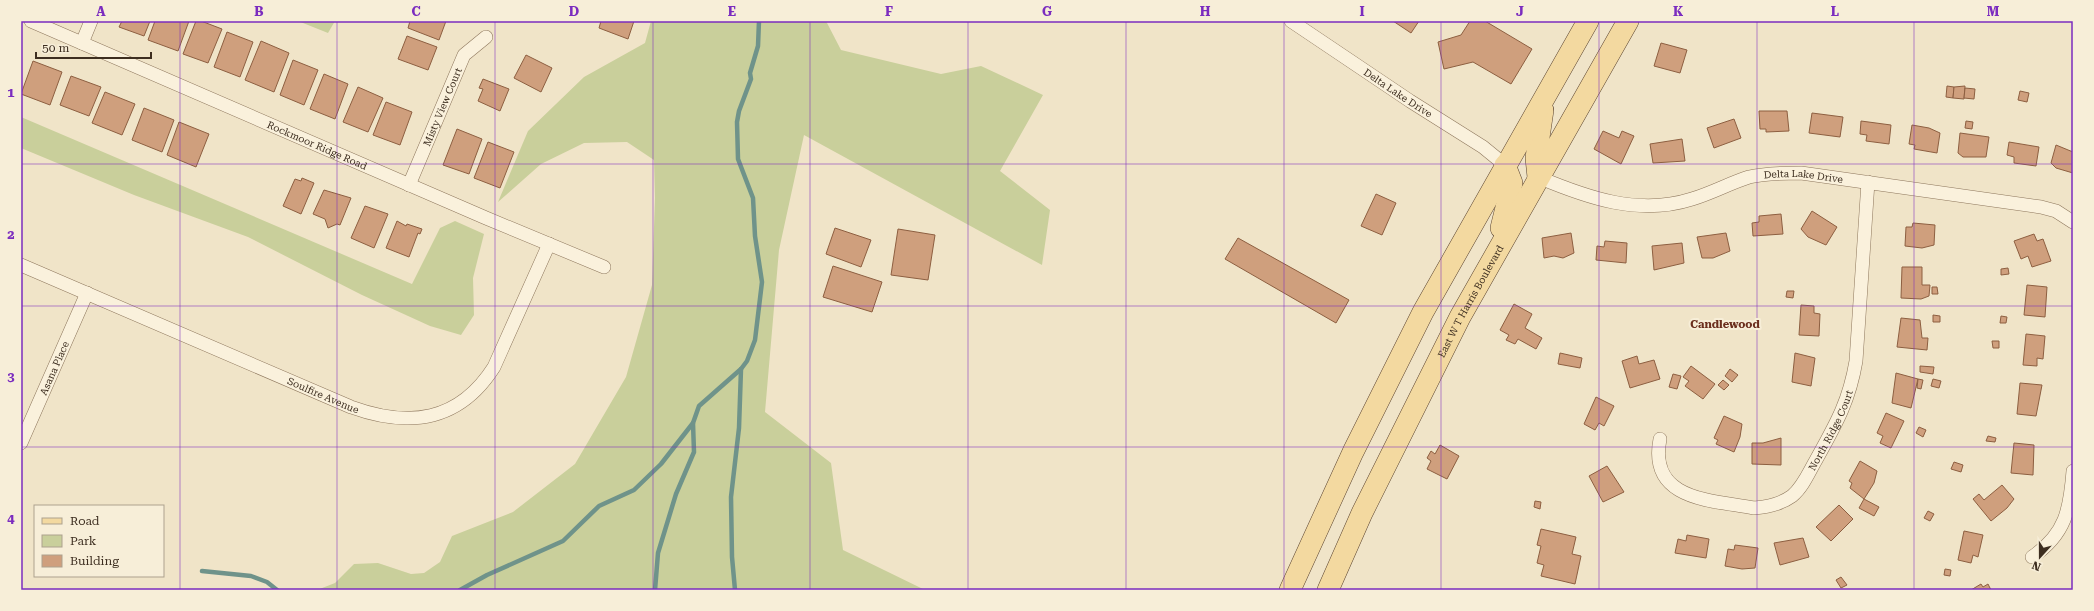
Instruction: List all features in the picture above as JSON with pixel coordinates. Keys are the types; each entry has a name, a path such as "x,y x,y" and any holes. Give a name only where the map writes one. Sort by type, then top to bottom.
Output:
{"main road":[{"path":"1290,590 1353,452 1423,312 1588,21"},
{"name":"East W T Harris Boulevard","path":"1328,590 1362,513 1460,317 1538,177 1628,21"},
{"path":"1538,177 1536,158 1540,122 1546,93"},
{"path":"1491,261 1508,204 1512,183 1505,165"}],"street":[{"name":"Rockmoor Ridge Road","path":"31,21 409,185 604,267"},
{"path":"82,43 91,21"},
{"name":"Delta Lake Drive","path":"1291,21 1410,101 1483,147 1505,165"},
{"name":"Misty View Court","path":"409,185 464,55 486,37"},
{"name":"Delta Lake Drive","path":"1538,177 1594,198 1642,206 1668,205 1692,199 1750,177 1776,173 1801,173 2041,207 2056,211 2073,222"},
{"name":"North Ridge Court","path":"1660,439 1658,450 1660,464 1665,477 1674,488 1693,497 1754,508 1764,507 1779,503 1792,495 1803,484 1842,412 1852,387 1856,361 1868,182"},
{"name":"Soulfire Avenue","path":"21,265 352,407 394,418 420,418 439,413 457,405 468,398 487,378 494,367 548,244"},
{"name":"Asana Place","path":"21,443 87,294"},
{"path":"2032,557 2055,537 2065,521 2070,504 2073,471"}],"green space":[{"path":"298,21 335,21 328,33"},
{"path":"651,21 826,21 841,50 941,74 981,66 1043,95 1000,171 1050,210 1042,265 804,135 779,250 765,412 831,463 843,550 925,590 317,590 335,583 354,564 378,563 411,574 424,573 440,562 452,536 513,512 575,464 626,377 652,285 655,198 654,160 627,142 584,143 541,164 498,202 528,131 584,77 645,43"},
{"path":"21,117 412,284 440,228 455,221 484,234 473,278 474,315 461,335 430,326 362,295 248,237 134,195 21,148"}],"building":[{"path":"122,21 150,21 144,36 119,27"},
{"path":"155,21 189,21 178,51 148,40"},
{"path":"196,21 201,21 222,29 208,63 183,54"},
{"path":"410,21 446,21 439,40 408,28"},
{"path":"601,21 634,21 628,39 599,28"},
{"path":"1393,21 1419,21 1411,33"},
{"path":"1470,21 1485,21 1532,49 1511,84 1473,62 1444,69 1438,42 1461,35"},
{"path":"227,32 253,42 240,77 214,67"},
{"path":"407,36 437,47 428,70 398,59"},
{"path":"261,41 289,53 274,92 245,80"},
{"path":"1661,43 1687,50 1680,73 1654,66"},
{"path":"526,55 552,68 541,92 514,78"},
{"path":"293,60 318,70 304,105 280,95"},
{"path":"33,61 62,72 50,105 21,94"},
{"path":"324,74 348,84 335,119 310,109"},
{"path":"71,76 101,87 89,116 60,105"},
{"path":"483,79 509,89 500,111 478,101 483,89 479,88"},
{"path":"1947,86 1954,87 1953,98 1946,97"},
{"path":"1965,86 1964,99 1953,98 1954,87"},
{"path":"358,87 383,98 368,132 343,122"},
{"path":"1965,88 1975,89 1974,99 1964,98"},
{"path":"2020,91 2029,93 2027,102 2018,100"},
{"path":"105,92 135,104 122,135 92,123"},
{"path":"386,102 412,112 400,145 373,135"},
{"path":"144,108 174,120 162,152 132,140"},
{"path":"1759,111 1787,111 1789,131 1766,132 1766,129 1760,129"},
{"path":"1812,113 1843,117 1840,137 1809,133"},
{"path":"1734,119 1741,138 1714,148 1707,128"},
{"path":"1861,121 1891,125 1889,144 1866,141 1867,135 1860,134"},
{"path":"1966,121 1973,122 1972,129 1965,128"},
{"path":"179,122 209,134 196,167 167,155"},
{"path":"1912,125 1929,128 1940,133 1937,153 1914,149 1915,145 1909,144"},
{"path":"457,129 482,139 469,174 443,165"},
{"path":"1603,131 1619,138 1622,131 1634,136 1621,164 1594,149"},
{"path":"1960,133 1989,137 1986,157 1963,157 1958,153"},
{"path":"1682,139 1685,161 1653,163 1650,144"},
{"path":"488,142 514,152 500,188 474,178"},
{"path":"2009,142 2039,147 2036,166 2014,163 2014,157 2007,155"},
{"path":"2056,145 2073,152 2073,173 2056,168 2051,163"},
{"path":"302,178 314,183 301,214 283,206 295,179 301,181"},
{"path":"324,190 351,198 340,225 337,224 328,228 325,219 313,214"},
{"path":"1376,194 1396,203 1382,235 1361,226"},
{"path":"365,206 388,214 374,248 351,238"},
{"path":"1812,211 1837,227 1826,245 1808,237 1801,229"},
{"path":"1781,214 1783,234 1753,236 1752,223 1759,222 1759,216"},
{"path":"397,221 406,226 407,224 422,229 420,234 418,233 409,257 386,248"},
{"path":"1913,223 1935,225 1934,245 1922,248 1905,246 1906,227 1912,227"},
{"path":"835,228 871,240 861,267 826,254"},
{"path":"898,229 935,235 928,280 891,275"},
{"path":"1571,233 1574,253 1563,258 1554,256 1544,258 1542,238"},
{"path":"1726,233 1730,251 1713,258 1702,258 1697,237"},
{"path":"2034,234 2037,241 2043,239 2051,261 2032,267 2028,256 2021,259 2014,241"},
{"path":"1238,238 1349,300 1336,323 1225,259"},
{"path":"1605,241 1627,243 1626,263 1596,260 1597,246 1604,247"},
{"path":"1682,243 1684,263 1654,270 1652,246"},
{"path":"833,266 882,282 872,312 823,297"},
{"path":"1902,267 1922,267 1922,285 1930,285 1929,296 1921,299 1901,298"},
{"path":"2008,268 2009,274 2001,275 2001,269"},
{"path":"2027,285 2047,287 2045,317 2024,315"},
{"path":"1932,287 1937,287 1938,294 1932,294"},
{"path":"1787,291 1794,291 1793,298 1786,297"},
{"path":"1514,304 1532,314 1525,328 1542,338 1536,349 1518,339 1515,344 1506,340 1509,335 1500,330"},
{"path":"1801,305 1814,306 1814,313 1820,314 1819,336 1799,335"},
{"path":"1933,315 1940,316 1940,322 1933,322"},
{"path":"2001,316 2007,317 2006,323 2000,323"},
{"path":"1901,318 1920,320 1922,338 1928,338 1927,350 1897,347"},
{"path":"2026,334 2045,336 2043,359 2037,358 2037,366 2023,365"},
{"path":"1992,341 1999,341 1999,348 1993,348"},
{"path":"1560,353 1582,358 1580,368 1558,364"},
{"path":"1795,353 1815,358 1811,386 1792,382"},
{"path":"1637,356 1639,364 1654,360 1660,379 1630,388 1622,361"},
{"path":"1691,366 1715,384 1703,399 1685,386 1689,381 1683,377"},
{"path":"1920,366 1934,367 1933,374 1920,372"},
{"path":"1730,369 1738,375 1732,382 1725,376"},
{"path":"1896,373 1918,379 1911,408 1892,403"},
{"path":"1673,374 1681,376 1677,389 1669,387"},
{"path":"1918,379 1923,380 1921,389 1917,388"},
{"path":"1933,379 1941,381 1939,388 1931,386"},
{"path":"1723,380 1729,385 1724,390 1718,385"},
{"path":"2020,383 2042,385 2036,416 2017,414"},
{"path":"1596,397 1614,406 1604,426 1599,423 1595,430 1584,424"},
{"path":"1886,413 1904,421 1891,448 1880,443 1883,436 1877,433"},
{"path":"1724,416 1742,424 1740,437 1734,452 1716,444 1718,440 1714,438"},
{"path":"1919,427 1926,430 1923,437 1916,433"},
{"path":"1988,436 1996,438 1995,442 1986,441"},
{"path":"1781,438 1781,465 1752,464 1752,443 1763,443"},
{"path":"2014,443 2034,445 2033,475 2011,473"},
{"path":"1440,445 1459,456 1447,479 1427,469 1431,461 1427,458 1431,451 1435,454"},
{"path":"1860,461 1877,471 1874,483 1864,499 1850,488 1852,483 1849,481"},
{"path":"1954,462 1963,465 1961,472 1951,469"},
{"path":"1607,466 1624,492 1603,502 1589,476"},
{"path":"2002,485 2014,499 2007,508 1991,521 1973,499 1979,494 1984,500"},
{"path":"1864,499 1879,507 1874,516 1859,508"},
{"path":"1535,501 1541,502 1540,509 1534,507"},
{"path":"1839,505 1853,519 1831,541 1816,527"},
{"path":"1928,511 1934,514 1930,521 1924,518"},
{"path":"1541,529 1576,537 1572,554 1581,556 1575,584 1541,576 1544,565 1537,563 1541,546 1537,545"},
{"path":"1964,531 1983,535 1978,557 1973,555 1971,563 1958,560"},
{"path":"1687,535 1709,539 1706,558 1675,553 1678,539 1686,541"},
{"path":"1803,538 1809,557 1780,565 1774,543"},
{"path":"1735,545 1758,548 1755,568 1742,569 1725,566 1728,549 1734,550"},
{"path":"1945,569 1951,570 1950,576 1944,575"},
{"path":"1841,577 1847,585 1841,588 1836,580"},
{"path":"1981,584 1983,587 1988,584 1991,590 1971,590"}],"waterway":[{"path":"460,590 487,575 563,541 599,506 634,490 661,464 693,423 699,406 741,369 747,361 755,340 762,282 755,236 753,198 738,159 737,122 739,111 751,79 750,73 758,46 759,21"},
{"path":"735,590 732,557 731,497 739,428 741,369"},
{"path":"655,590 658,553 676,494 694,452 693,423"},
{"path":"202,571 251,576 267,582 277,590"}],"district":[{"name":"Candlewood","path":"1725,324"}]}
